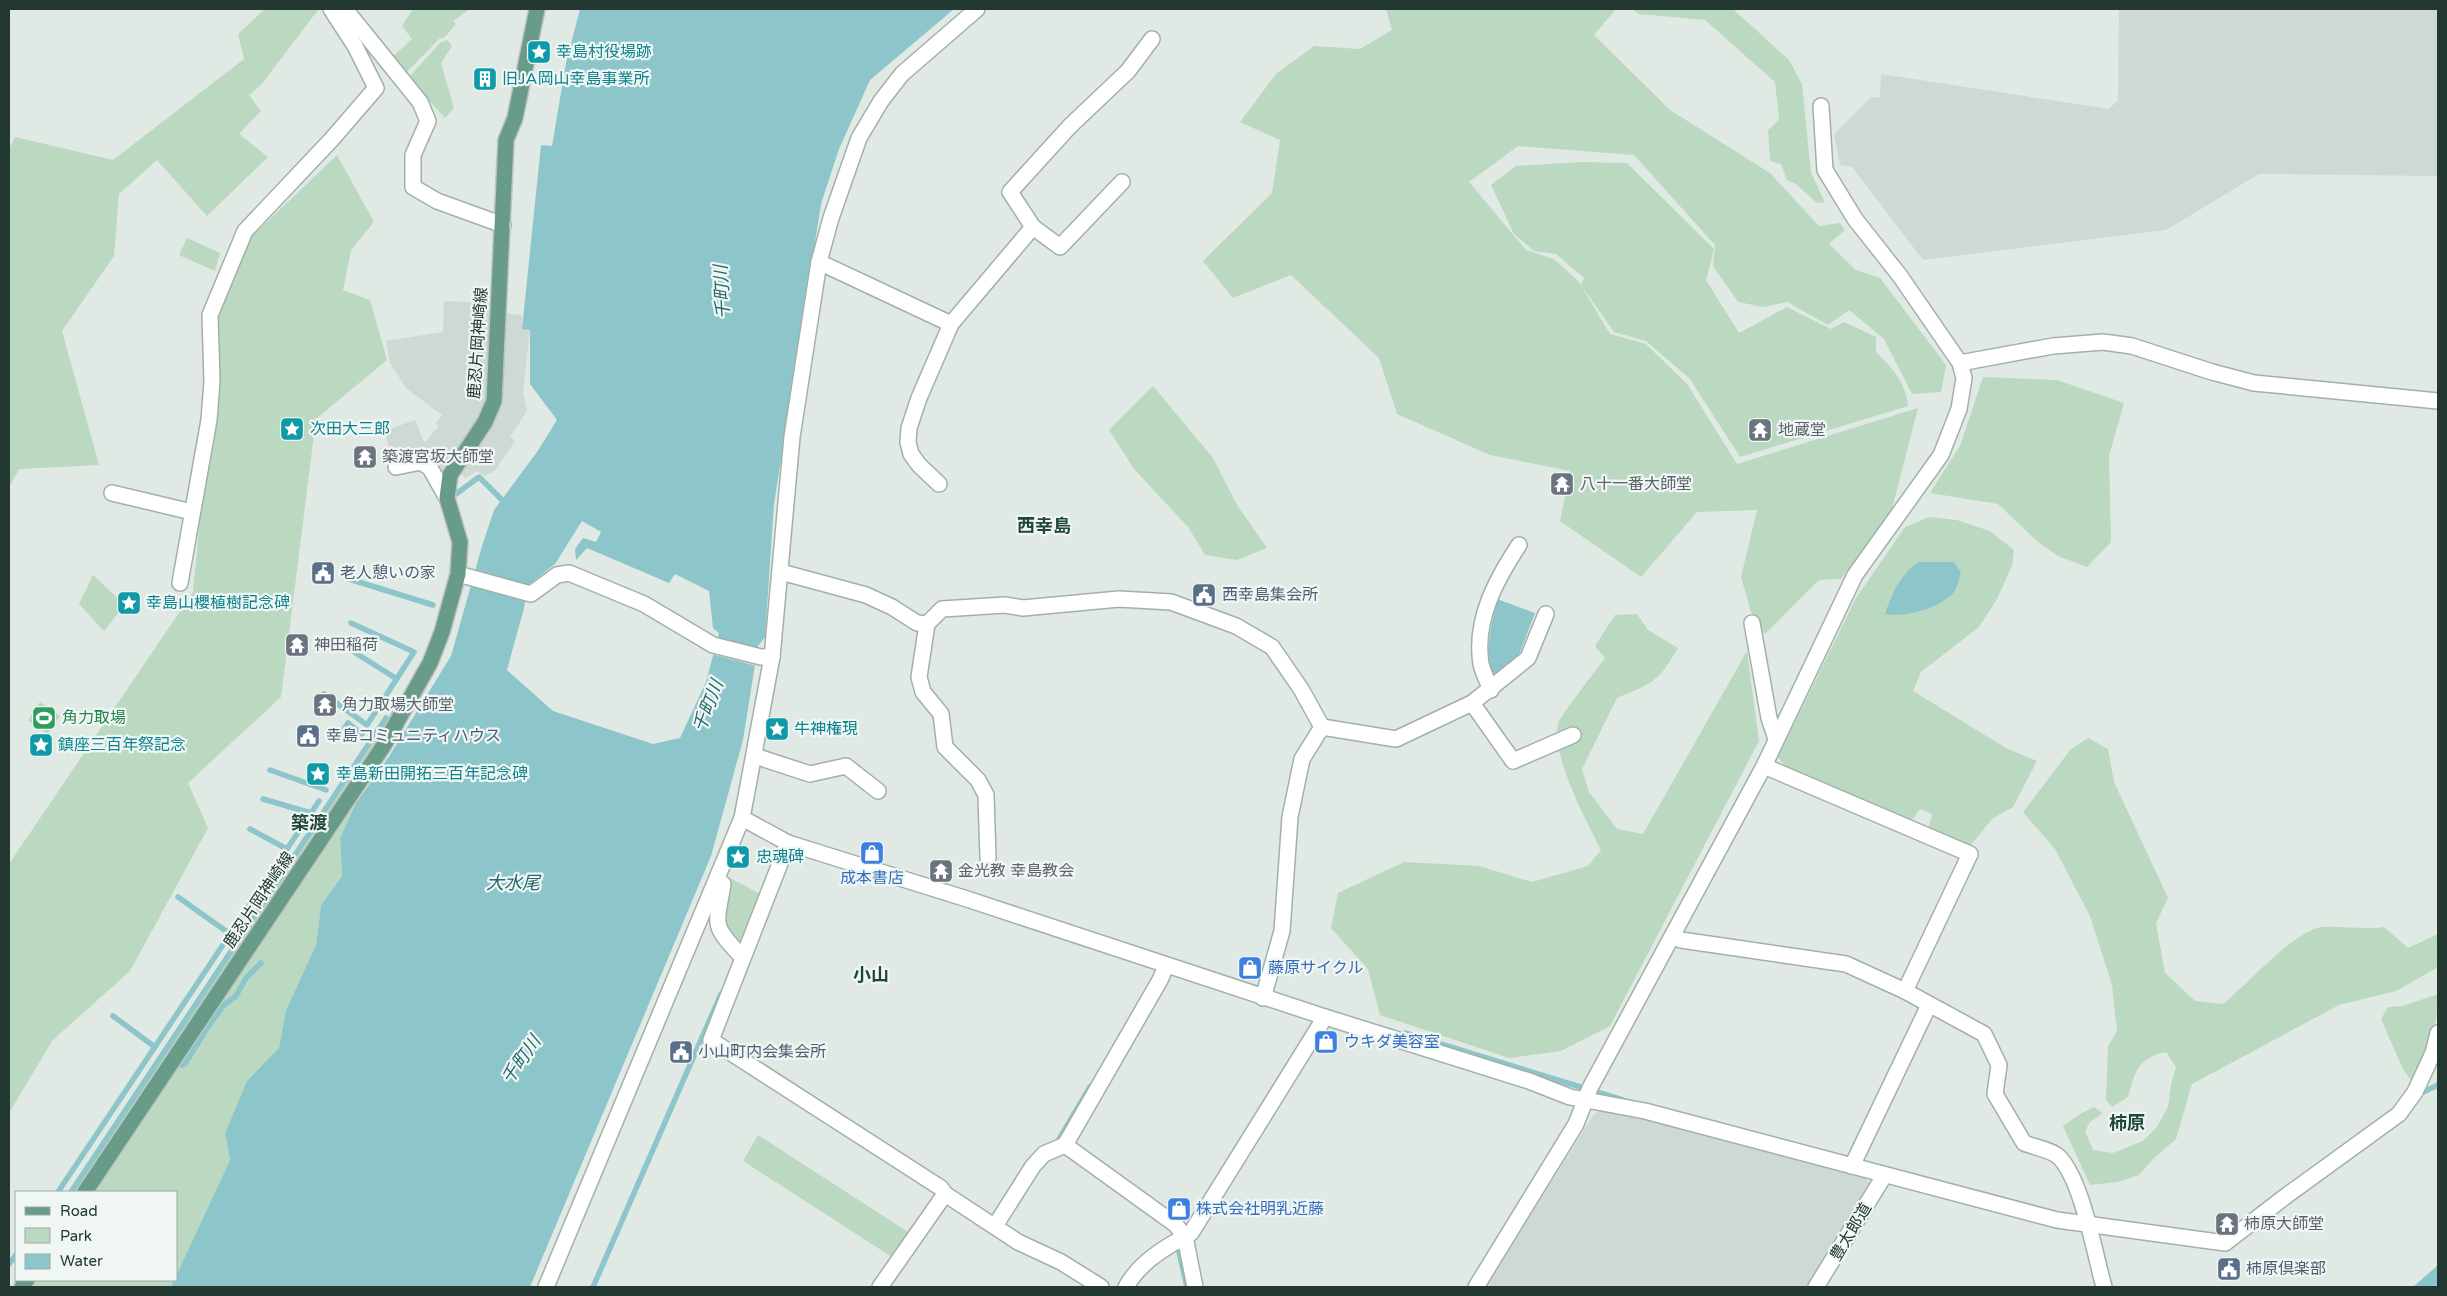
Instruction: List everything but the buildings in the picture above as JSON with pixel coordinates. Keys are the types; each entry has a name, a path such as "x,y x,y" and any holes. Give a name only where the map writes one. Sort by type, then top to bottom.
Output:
{"main road":[{"name":"鹿忍片岡神崎線","path":"87,1191 384,744 430,664 462,575 460,542 447,498 450,475 485,422 494,401 506,140 515,118 537,9"}],"street":[{"path":"180,583 209,420 212,380 210,315 245,231 332,139 376,88 355,46 332,9"},
{"path":"345,9 420,102 428,121 413,156 413,187 437,201 503,225"},
{"path":"546,1287 722,870 742,818 755,756 766,657 781,572 792,438 819,262 846,171 859,138 881,101 902,74 977,9"},
{"path":"1122,182 1060,247 1032,226 1010,192 1070,126 1128,71 1152,39"},
{"path":"1476,1287 1576,1124 1588,1094 1764,766 1854,575 1941,455 1959,409 1964,378 1960,363 1900,276 1855,219 1825,170 1821,106"},
{"path":"939,484 919,465 911,454 908,442 909,428 919,398 951,324 1032,226"},
{"path":"819,262 951,324"},
{"path":"1960,363 2053,346 2103,342 2132,346 2212,372 2254,383 2438,401"},
{"path":"396,467 421,462 430,468 447,498"},
{"path":"112,493 192,512"},
{"path":"1491,690 1481,665 1481,639 1487,603 1519,545"},
{"path":"781,572 866,596 892,607 916,623 927,624"},
{"path":"462,575 531,594 558,575 569,573 644,604 713,645 766,657"},
{"path":"988,858 986,795 978,780 945,747 941,714 923,692 919,677 927,624 942,609 1006,605 1024,608 1119,599 1171,602 1236,626 1272,647 1301,689 1322,727"},
{"path":"1322,727 1396,739 1472,703 1491,690 1528,658 1546,614"},
{"path":"1752,623 1769,718 1776,739"},
{"path":"1472,703 1513,761 1573,735"},
{"path":"1263,998 1282,931 1290,817 1302,759 1322,727"},
{"path":"755,756 810,774 846,766 878,792"},
{"path":"1764,766 1970,854 1905,991"},
{"path":"742,818 788,843 967,899 1325,1018 1529,1081 1570,1097 1588,1094 1884,1176 2057,1220 2088,1226 2225,1243 2399,1114 2416,1092 2433,1053 2438,1033"},
{"path":"788,843 711,1040 941,1188 945,1194 1018,1242 1061,1262 1101,1287"},
{"path":"722,870 724,879 717,925 723,937 742,957"},
{"path":"1673,936 1711,945 1846,964 1905,991 1984,1034 2000,1065 1995,1094 2024,1143 2058,1156 2070,1171 2088,1226 2104,1287"},
{"path":"995,1226 1033,1166 1044,1154 1062,1146 1160,980 1166,966"},
{"path":"1852,1166 1929,1005"},
{"path":"1126,1287 1130,1279 1151,1260 1191,1233 1325,1018"},
{"path":"1062,1146 1176,1225 1179,1240 1195,1287"},
{"name":"豊太郎道","path":"1816,1287 1884,1176"},
{"path":"880,1287 945,1194"}],"shaded area":[{"path":"2119,9 2438,9 2438,176 2259,174 2166,230 1923,260 1852,167 1840,165 1834,134 1870,98 1880,97 1881,74 2109,109 2118,100"},
{"path":"444,301 492,303 488,402 469,437 442,469 419,449 414,454 394,461 384,431 415,420 425,442 439,426 436,423 442,415 406,388 390,363 386,341 443,332"},
{"path":"501,313 522,315 522,328 530,330 523,391 527,411 510,437 515,441 495,471 485,476 477,471 465,478 457,468 497,414"},
{"path":"1606,1107 1862,1174 1872,1186 1811,1287 1486,1287 1594,1114"}],"green space":[{"path":"265,9 318,10 261,85 249,95 261,111 239,134 268,157 207,216 157,160 119,194 114,256 62,331 99,465 19,469 9,488 9,149 15,137 113,160 244,59 238,34"},
{"path":"413,9 470,9 453,21 456,24 445,37 439,39 405,74 392,57 412,39 402,26"},
{"path":"1386,9 1616,9 1594,35 1670,110 1770,173 1819,226 1840,223 1845,230 1829,244 1856,270 1880,278 1946,365 1941,392 1912,394 1884,339 1849,310 1828,325 1787,302 1763,307 1738,302 1713,266 1715,245 1634,155 1518,146 1469,182 1526,250 1554,259 1579,282 1610,334 1646,344 1687,384 1737,464 1918,408 1892,509 1841,579 1819,580 1765,634 1751,612 1741,577 1757,510 1697,512 1641,577 1560,521 1570,471 1490,455 1397,414 1379,358 1291,275 1233,298 1203,261 1272,193 1280,140 1240,122 1276,74 1314,46 1360,49 1392,30"},
{"path":"1633,9 1733,9 1789,60 1802,84 1811,173 1825,202 1817,203 1796,184 1787,180 1781,164 1770,161 1768,130 1779,120 1775,82 1705,20 1639,14"},
{"path":"447,40 452,46 441,63 454,108 445,118 408,78 441,42"},
{"path":"337,155 374,222 351,250 343,290 370,300 387,360 316,419 281,697 188,783 208,828 130,971 52,1041 9,1113 9,864 193,592 219,316 249,239"},
{"path":"1582,162 1627,163 1714,249 1706,280 1739,333 1787,307 1831,329 1844,322 1876,337 1876,352 1897,376 1907,397 1908,406 1740,457 1690,379 1646,341 1614,332 1581,285 1584,278 1556,254 1534,251 1514,234 1491,185 1516,166"},
{"path":"187,238 220,253 215,271 179,255"},
{"path":"1983,377 2057,380 2124,403 2109,456 2111,542 2087,567 2058,556 2038,542 1998,504 1930,493 1960,446"},
{"path":"1153,386 1213,458 1237,505 1267,548 1237,560 1205,555 1188,527 1134,469 1109,430"},
{"path":"1929,517 1957,520 1990,531 2014,550 2012,566 1997,599 1979,627 1921,672 1913,691 2006,748 2037,761 2013,807 1992,819 1970,846 1929,827 1932,814 1920,809 1912,820 1785,766 1778,757 1856,598 1905,527"},
{"path":"93,575 125,605 104,631 79,604"},
{"path":"1637,614 1648,630 1678,648 1665,668 1654,680 1639,689 1617,698 1582,769 1589,792 1617,829 1643,834 1747,651 1759,741 1610,1026 1561,1051 1509,1058 1380,1015 1368,969 1331,928 1338,893 1404,862 1479,866 1532,882 1588,866 1601,850 1579,806 1565,771 1557,737 1558,724 1605,658 1595,646 1615,615"},
{"path":"399,700 393,718 78,1191 73,1191"},
{"name":"角力取場","path":"40,702 60,716 47,734 28,720"},
{"path":"2088,738 2108,749 2114,782 2168,898 2156,923 2165,973 2195,1001 2223,1004 2285,947 2312,930 2323,927 2384,927 2408,948 2438,934 2438,967 2396,991 2339,1005 2192,1084 2176,1139 2154,1158 2139,1175 2117,1182 2090,1185 2063,1126 2094,1107 2103,1113 2090,1122 2085,1131 2093,1150 2113,1153 2143,1141 2157,1127 2168,1107 2171,1084 2176,1067 2166,1052 2149,1058 2139,1067 2128,1097 2112,1107 2106,1100 2108,1046 2117,1031 2112,985 2090,916 2055,849 2023,812 2071,749"},
{"path":"356,803 340,838 342,876 321,905 316,945 286,1010 279,1048 247,1082 225,1133 230,1160 178,1273 178,1191 96,1191"},
{"path":"728,877 762,895 740,946 726,929 723,922 722,906"},
{"path":"2438,994 2438,1006 2431,1041 2414,1085 2402,1067 2381,1019 2388,1007 2403,1006"},
{"path":"758,1135 911,1234 895,1259 743,1161"},
{"path":"36,1281 174,1281 171,1287 32,1287"}],"water":[{"path":"580,9 954,9 870,80 839,149 821,204 774,504 765,637 758,646 743,740 711,856 530,1287 171,1287 174,1281 178,1281 178,1272 230,1160 225,1133 247,1081 279,1048 286,1010 316,945 321,905 342,876 340,838 356,803 390,755 451,656 494,510 537,452 557,420 530,384 530,330 522,329 541,145 552,146 566,63","holes":["582,521 601,532 596,542 583,538 575,549 576,560 587,548 669,583 675,574 709,591 713,628 719,633 706,682 680,738 653,744 553,711 507,670 524,608 527,586 555,564"]},
{"path":"1918,562 1954,562 1961,573 1954,592 1935,606 1918,612 1885,614 1897,585"},
{"path":"1497,599 1535,613 1519,655 1496,678 1489,662 1489,640"},
{"path":"2438,1265 2438,1287 2413,1287"}],"pier":[{"path":"715,638 757,648 764,640 760,647 757,666 711,654"}],"waterway":[{"path":"456,494 479,477 502,500"},
{"path":"349,579 433,605"},
{"path":"324,694 367,725 414,652 351,623"},
{"path":"338,642 397,679"},
{"path":"72,1191 386,718"},
{"path":"343,730 348,723 362,734"},
{"path":"270,770 326,790"},
{"path":"263,799 311,813"},
{"path":"59,1191 319,801"},
{"path":"250,829 287,849"},
{"path":"178,897 230,934"},
{"path":"181,1065 185,1064 224,1005 236,996 246,978 261,963"},
{"path":"593,1287 721,994"},
{"path":"113,1016 155,1047"},
{"path":"1405,1033 1623,1100"},
{"path":"2421,1093 2438,1085"},
{"path":"1060,1146 1058,1141 1090,1087"},
{"path":"1177,1243 1187,1287"},
{"path":"9,1264 15,1256"}],"place":[{"name":"幸島村役場跡","path":"539,52"},
{"name":"旧JA岡山幸島事業所","path":"485,79"},
{"name":"次田大三郎","path":"292,429"},
{"name":"地蔵堂","path":"1760,430"},
{"name":"築渡宮坂大師堂","path":"365,457"},
{"name":"八十一番大師堂","path":"1562,484"},
{"name":"老人憩いの家","path":"323,573"},
{"name":"西幸島集会所","path":"1204,595"},
{"name":"幸島山櫻植樹記念碑","path":"129,603"},
{"name":"神田稲荷","path":"297,645"},
{"name":"角力取場大師堂","path":"325,705"},
{"name":"角力取場","path":"44,718"},
{"name":"牛神権現","path":"777,729"},
{"name":"幸島コミュニティハウス","path":"308,736"},
{"name":"鎮座三百年祭記念","path":"41,745"},
{"name":"幸島新田開拓三百年記念碑","path":"318,774"},
{"name":"成本書店","path":"872,853"},
{"name":"忠魂碑","path":"738,857"},
{"name":"金光教 幸島教会","path":"941,871"},
{"name":"藤原サイクル","path":"1250,968"},
{"name":"ウキダ美容室","path":"1326,1042"},
{"name":"小山町内会集会所","path":"681,1052"},
{"name":"株式会社明乳近藤","path":"1179,1209"},
{"name":"柿原大師堂","path":"2227,1224"},
{"name":"柿原倶楽部","path":"2229,1269"}],"district":[{"name":"西幸島","path":"1044,526"},
{"name":"築渡","path":"309,823"},
{"name":"小山","path":"871,975"},
{"name":"柿原","path":"2127,1123"}],"water label":[{"name":"千町川","path":"722,292"},
{"name":"千町川","path":"708,706"},
{"name":"大水尾","path":"513,883"},
{"name":"千町川","path":"521,1060"}]}
